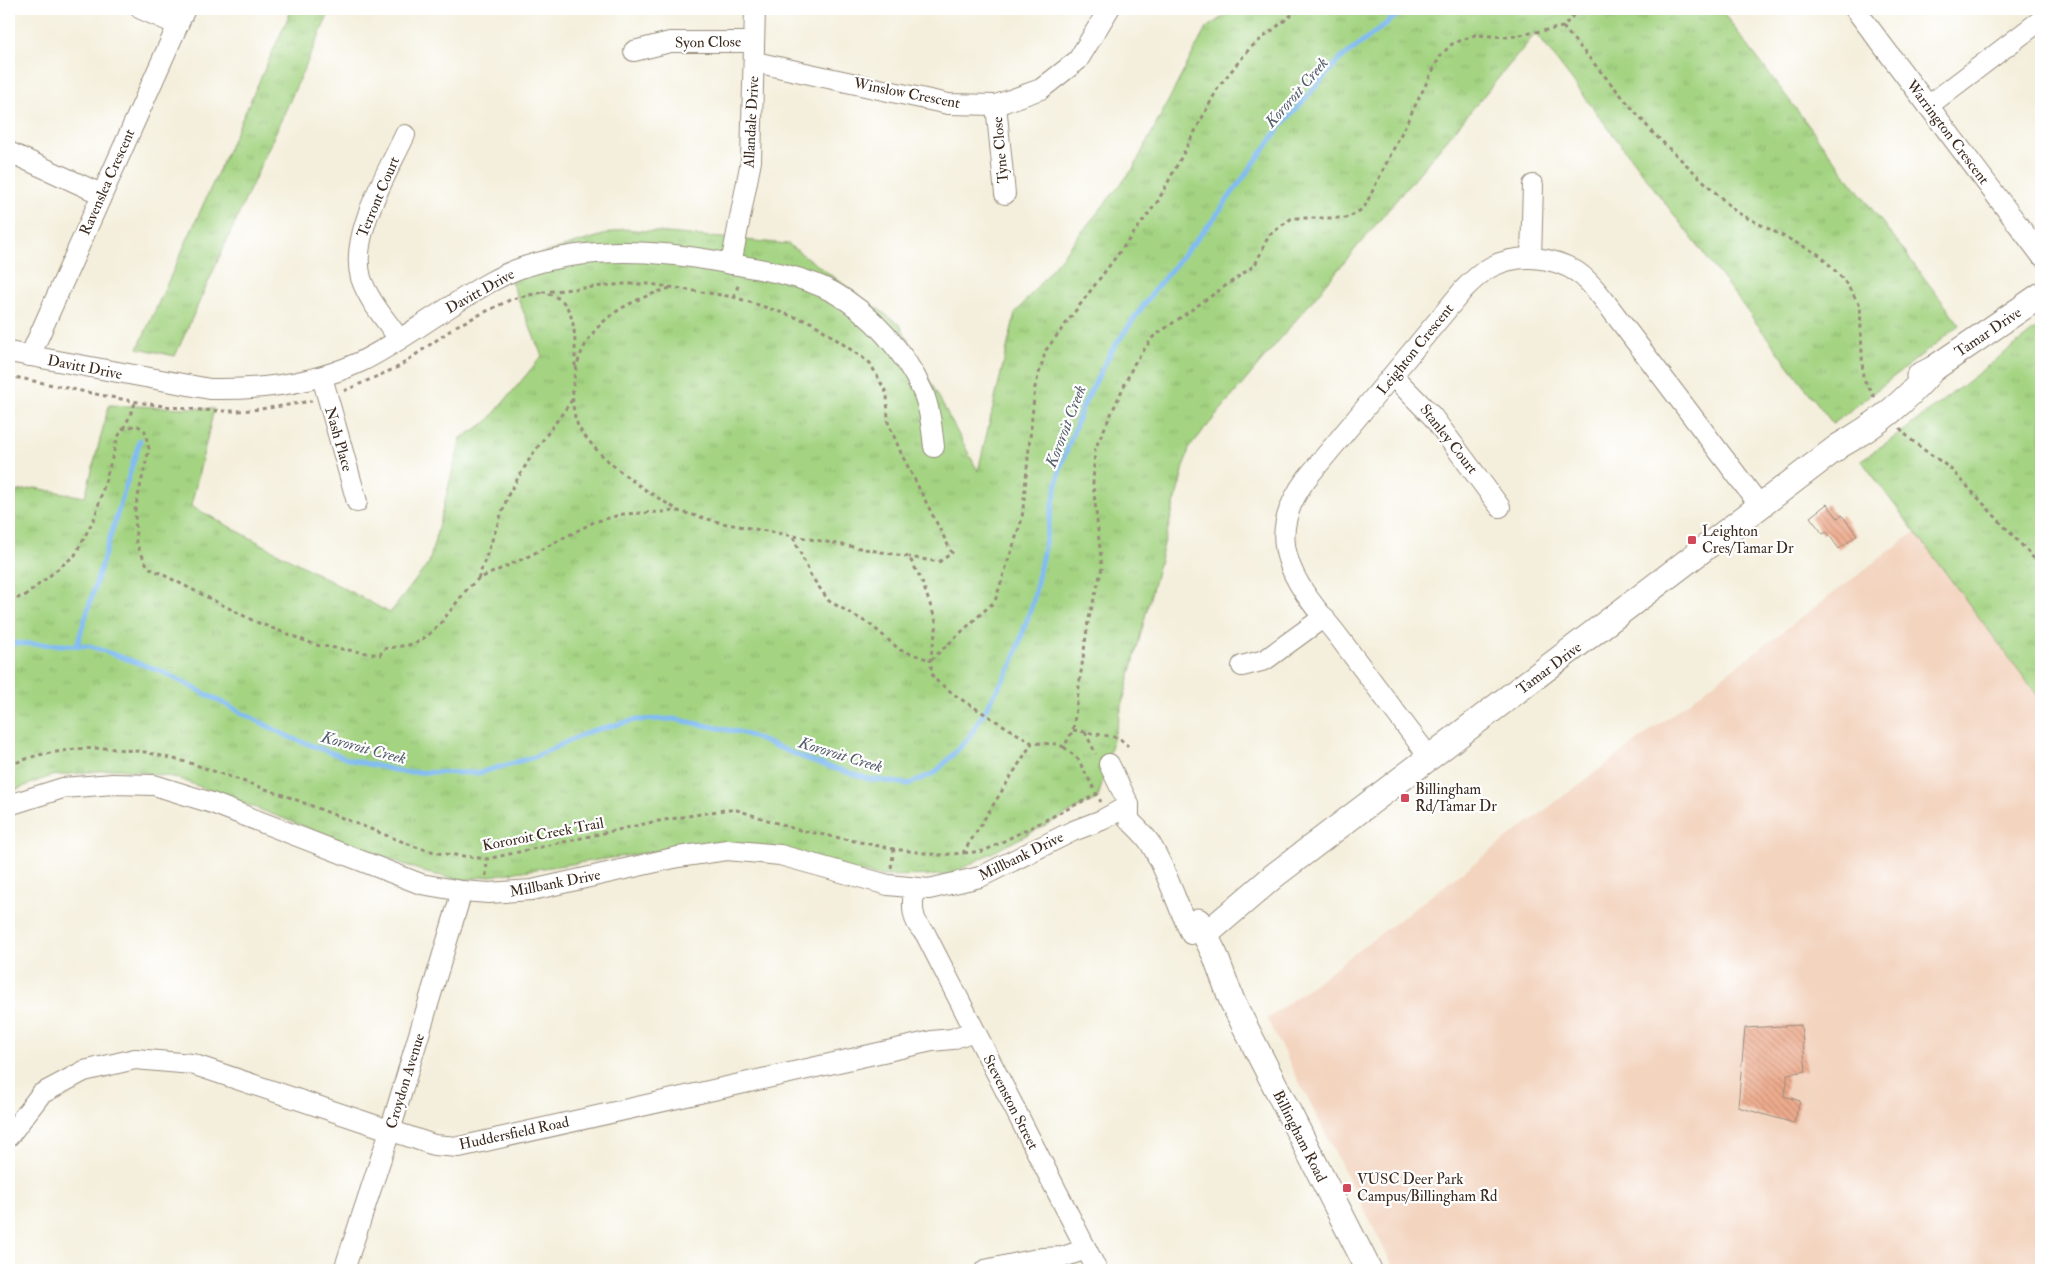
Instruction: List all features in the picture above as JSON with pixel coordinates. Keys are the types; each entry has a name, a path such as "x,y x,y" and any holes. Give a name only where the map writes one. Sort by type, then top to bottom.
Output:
{"street":[{"path":"141,9 181,17"},
{"name":"Allandale Drive","path":"731,264 752,161 755,62 753,42 754,9"},
{"name":"Winslow Crescent","path":"755,62 948,104 996,105 1041,90 1078,60 1109,9"},
{"name":"Warrington Crescent","path":"1855,9 2041,255"},
{"name":"Ravenslea Crescent","path":"30,356 181,17"},
{"path":"1928,106 2041,20"},
{"name":"Syon Close","path":"634,51 670,42 753,42"},
{"name":"Tyne Close","path":"996,105 1004,194"},
{"name":"Terront Court","path":"399,340 370,297 362,279 358,262 358,248 365,221 405,135"},
{"path":"9,152 101,194"},
{"path":"1531,258 1533,185"},
{"name":"Davitt Drive","path":"9,352 210,389 244,390 278,386 322,377 361,361 399,340 492,281 525,267 548,260 609,252 642,251 678,254 804,281 832,292 858,310 891,341 910,368 924,394 931,422 934,446"},
{"name":"Leighton Crescent","path":"1430,758 1295,576 1288,560 1285,544 1287,514 1299,488 1464,289 1477,277 1490,268 1504,262 1531,258 1549,260 1578,272 1591,284 1761,507"},
{"name":"Tamar Drive","path":"1198,930 1228,917 1258,889 1839,446 1868,430 1884,408 1909,397 1933,369 2041,294"},
{"name":"Stanley Court","path":"1393,376 1432,416 1500,507"},
{"name":"Nash Place","path":"322,377 357,502"},
{"path":"1242,666 1265,660 1324,617"},
{"name":"Billingham Road","path":"1109,764 1127,800 1143,813 1149,841 1169,880 1182,916 1198,930 1232,1001 1369,1270"},
{"name":"Millbank Drive","path":"9,805 63,788 113,784 154,786 212,803 421,884 462,891 489,893 532,890 678,857 727,850 780,855 888,885 921,889 980,877 1073,831 1102,820 1127,800"},
{"name":"Stevenston Street","path":"921,889 925,933 1097,1270"},
{"name":"Croydon Avenue","path":"344,1270 390,1131 462,891"},
{"name":"Huddersfield Road","path":"9,1136 41,1094 84,1071 134,1059 192,1064 434,1145 459,1146 932,1041 970,1022"},
{"path":"985,1270 1042,1258 1082,1241"}],"path":[{"path":"930,660 995,602 1022,519 1035,387 1046,350 1158,201 1219,86 1250,48 1299,9"},
{"path":"1064,747 1073,730 1088,622 1102,568 1093,484 1095,449 1134,364 1153,337 1254,265 1269,235 1292,218 1348,218 1364,208 1440,56 1452,44 1475,35 1509,37 1562,27 1579,9"},
{"path":"1562,27 1653,133 1736,212 1820,255 1843,279 1860,305 1863,378 1871,394 1911,441 1943,462 1954,472 2041,566"},
{"path":"475,316 512,299 543,292 624,284 650,284 734,297 813,323 870,363 887,394 888,422 901,453 952,553 939,562 722,523 678,511 640,488 607,460 580,430 572,400 575,347 570,314 564,303 555,296 543,292"},
{"path":"575,366 597,328 612,315 629,303 673,287"},
{"path":"9,376 136,401 191,409 214,409"},
{"path":"478,579 508,493 532,455 572,400"},
{"path":"9,601 26,595 75,555 96,518 118,437 136,401"},
{"path":"123,429 137,425 145,430 148,439 149,449 135,509 136,543 148,567 256,622 316,645 380,655 383,648 414,644 428,636 440,624 468,588 478,579 527,558 594,522 623,514 678,511"},
{"path":"793,536 811,576 829,601 871,625 900,650 930,660"},
{"path":"909,557 921,579 937,624 930,660 933,678 959,698 1032,743 1057,744 1064,747 1078,759 1102,803"},
{"path":"1073,730 1119,738 1128,746"},
{"path":"1085,732 1099,760 1109,764"},
{"path":"963,853 1032,743"},
{"name":"Kororoit Creek Trail","path":"9,765 38,755 75,749 105,748 145,752 190,763 290,797 416,847 438,853 486,859 653,822 724,810 738,810 795,829 894,849 939,855 984,852 1097,794"},
{"path":"889,876 894,849"},
{"path":"486,859 486,884"}],"shaded area":[{"path":"1915,532 2041,700 2041,1270 1395,1270 1267,1019"}],"green space":[{"path":"292,9 331,9 175,356 138,348"},
{"path":"1234,9 1720,9 1960,325 1833,424 1536,33 1189,448 1098,798 949,875 881,876 700,845 462,880 427,873 174,777 118,769 51,776 9,792 9,493 35,488 85,497 109,405 214,409 191,506 390,613 429,563 461,438 487,422 542,356 504,265 623,229 788,244 900,325 978,471 1015,314 1133,169 1206,28"},
{"path":"2041,325 2041,700 1861,460 1898,435"}],"building":[{"path":"1827,504 1838,518 1842,515 1857,535 1839,549 1827,532 1823,534 1810,517"},
{"path":"1801,1025 1806,1071 1787,1074 1784,1096 1800,1101 1794,1123 1738,1107 1745,1028"}],"waterway":[{"name":"Kororoit Creek","path":"9,643 90,646 161,671 289,737 351,760 403,772 479,773 534,757 591,731 635,720 674,719 743,733 814,762 869,779 909,784 935,773 968,739 1012,665 1033,602 1060,469 1082,408 1112,350 1155,289 1212,221 1281,126 1338,61 1405,9"},
{"path":"77,645 140,440"}],"place":[{"name":"Leighton Cres/Tamar Dr","path":"1692,540"},
{"name":"Billingham Rd/Tamar Dr","path":"1405,798"},
{"name":"VUSC Deer Park Campus/Billingham Rd","path":"1347,1188"}]}
